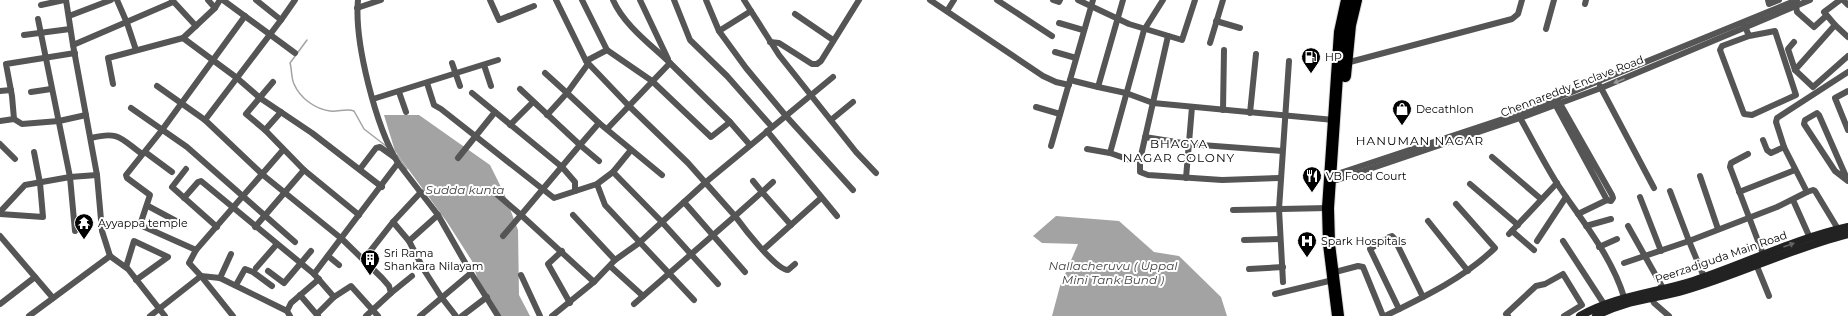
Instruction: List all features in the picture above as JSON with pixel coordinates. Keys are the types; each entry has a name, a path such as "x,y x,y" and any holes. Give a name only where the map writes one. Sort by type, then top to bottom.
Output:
{"highway":[{"path":"1344,316 1336,271 1328,208 1340,32 1347,0"},
{"path":"1338,316 1336,271 1337,177 1350,25 1356,0"}],"street":[{"path":"41,5 65,0 97,175 102,230 110,256 126,267 165,316"},
{"path":"69,16 111,0"},
{"path":"117,0 128,23 136,50"},
{"path":"208,0 215,8"},
{"path":"113,84 108,58 183,38 215,8 220,0"},
{"path":"223,0 295,53"},
{"path":"256,0 281,20"},
{"path":"205,120 270,36 295,0"},
{"path":"358,0 357,8 362,56 373,99 395,157 399,165 438,215 471,273 498,316"},
{"path":"357,8 381,0"},
{"path":"490,0 499,20 534,6"},
{"path":"556,0 587,62 706,182 763,250 785,271 795,264"},
{"path":"582,0 607,50 652,81 711,137 730,122"},
{"path":"612,0 616,9 637,33 730,122 750,145"},
{"path":"640,0 670,63"},
{"path":"674,0 690,40 727,76 770,129 821,198 837,216"},
{"path":"706,0 719,31 746,68 786,116 853,190"},
{"path":"744,0 778,55 876,173"},
{"path":"770,42 779,43 814,65 821,61 859,0"},
{"path":"930,0 1050,80 1069,82 1126,93 1153,103 1334,120"},
{"path":"947,11 954,0"},
{"path":"997,0 1052,36"},
{"path":"1053,0 1059,2 1060,0"},
{"path":"1078,0 1092,3 1117,19 1144,30 1182,40 1195,0"},
{"path":"1098,87 1117,19 1124,0"},
{"path":"1110,154 1144,30 1163,0"},
{"path":"1210,43 1223,0"},
{"path":"1346,63 1512,19 1518,14 1522,0"},
{"path":"1546,29 1554,0"},
{"path":"1768,0 1769,4 1779,0"},
{"name":"Chennareddy Enclave Road","path":"1337,177 1519,116 1600,85 1796,3 1810,0"},
{"path":"1848,5 1842,0 1824,12 1826,16 1848,37"},
{"path":"73,45 128,23 172,1 196,26"},
{"path":"1051,146 1092,3"},
{"path":"1796,3 1797,12 1814,27 1826,16"},
{"path":"719,31 751,11"},
{"path":"795,14 833,40"},
{"path":"196,250 140,225 148,206 150,196 126,176 162,130 245,16"},
{"path":"38,19 70,177 75,231"},
{"path":"1216,21 1240,28"},
{"path":"1058,23 1084,30"},
{"path":"1744,25 1749,36"},
{"path":"1795,70 1835,25"},
{"path":"24,35 70,29"},
{"path":"1775,31 1796,96 1752,115 1744,114 1720,50 1722,46 1749,36 1775,31"},
{"path":"1168,36 1145,137 1139,169 1140,172 1148,175 1186,178 1240,180 1280,178"},
{"path":"183,38 213,59 260,98 382,186"},
{"path":"1794,42 1788,49 1795,70 1813,87 1848,56"},
{"path":"547,115 567,93 587,62 607,50"},
{"path":"1222,110 1224,50"},
{"path":"1055,52 1076,58"},
{"path":"14,119 11,90 6,64 75,53"},
{"path":"1250,113 1256,54"},
{"path":"373,99 427,84 498,60"},
{"path":"1283,282 1279,209 1289,61"},
{"path":"452,63 460,86"},
{"path":"607,130 628,105 670,63"},
{"path":"484,65 491,86"},
{"path":"1807,192 1794,170 1784,148 1776,122 1777,118 1848,72"},
{"path":"545,73 607,130 662,175"},
{"path":"552,316 570,303 594,282 615,260 638,243 706,182 833,77"},
{"path":"272,82 246,114 265,130 304,170 359,215"},
{"path":"427,84 434,105 476,136 554,198 597,184 612,172 631,150"},
{"path":"1600,85 1654,188"},
{"path":"157,86 205,120 262,175 342,239 364,259 388,286 391,293"},
{"path":"31,92 51,89"},
{"path":"520,89 599,161"},
{"path":"0,91 11,90"},
{"path":"1848,91 1835,98 1848,130"},
{"path":"399,92 406,112"},
{"path":"472,93 562,167 575,182 575,191"},
{"path":"1556,101 1604,188 1613,198 1610,202 1607,200 1578,214"},
{"path":"510,125 533,102"},
{"path":"831,120 853,102"},
{"path":"1036,107 1060,114"},
{"path":"1186,178 1192,107"},
{"path":"131,108 188,148 295,242"},
{"path":"265,130 281,112"},
{"path":"458,158 495,112"},
{"path":"1816,113 1819,115 1848,181 1835,171 1805,125 1804,122 1816,113"},
{"path":"0,121 14,119 22,124 59,121 86,115"},
{"path":"1519,116 1557,184 1616,273 1624,297"},
{"path":"503,236 544,190 599,123"},
{"path":"91,138 108,134 117,136 172,172"},
{"path":"1145,137 1188,144 1282,151"},
{"path":"1763,140 1767,150 1770,153 1784,148"},
{"path":"0,144 15,159"},
{"path":"360,169 378,147 395,157"},
{"path":"1087,149 1130,160"},
{"path":"233,316 189,263 196,250 283,150"},
{"path":"0,213 43,217 40,183 34,152"},
{"path":"1748,154 1730,164 1748,219 1763,254"},
{"path":"1492,157 1541,199"},
{"path":"314,274 399,165"},
{"path":"186,169 172,186 173,189 217,227"},
{"path":"255,227 286,193 304,170"},
{"path":"1739,192 1794,170"},
{"path":"612,172 661,221 718,284"},
{"path":"0,213 25,185 70,177 97,175"},
{"path":"1700,176 1718,229"},
{"path":"184,198 198,182 201,181 255,227 314,274 334,297"},
{"path":"752,181 791,225"},
{"path":"634,304 773,182"},
{"path":"597,184 605,205 638,243 694,300"},
{"path":"1470,184 1518,225"},
{"path":"1534,250 1511,232 1557,184"},
{"path":"1624,263 1661,252 1718,229 1748,219 1813,190 1838,229"},
{"path":"493,191 594,282"},
{"path":"1670,191 1704,277"},
{"path":"364,259 392,222 421,192"},
{"path":"1537,241 1566,197"},
{"path":"1640,197 1661,252"},
{"path":"763,250 821,198"},
{"path":"1793,200 1810,238"},
{"path":"684,202 746,272"},
{"path":"1275,294 1336,271 1358,266 1363,267 1384,316 1399,309 1468,271 1495,248 1456,204"},
{"path":"148,206 178,222"},
{"path":"1233,210 1328,208"},
{"path":"410,241 438,215"},
{"path":"573,215 615,260"},
{"path":"1586,226 1611,219"},
{"path":"1428,221 1468,271"},
{"path":"392,222 410,241 424,270 442,298 456,316"},
{"path":"1628,226 1664,290"},
{"name":"Peerzadiguda Main Road","path":"1596,316 1607,310 1704,277 1763,254 1848,227"},
{"name":"Peerzadiguda Main Road","path":"1580,316 1604,304 1624,297 1648,296 1686,290 1811,244 1848,234"},
{"path":"0,236 53,298"},
{"path":"1399,309 1370,249 1389,237 1392,236 1394,238 1423,297"},
{"path":"1599,247 1617,239"},
{"path":"1244,240 1280,240"},
{"path":"126,267 134,241 168,257 136,280"},
{"path":"1563,241 1604,304"},
{"path":"256,268 277,244"},
{"path":"268,271 284,283 310,251"},
{"path":"562,252 548,264 570,303"},
{"path":"220,278 231,254"},
{"path":"29,316 110,256"},
{"path":"328,256 339,265"},
{"path":"1756,264 1769,296"},
{"path":"610,266 644,296"},
{"path":"1249,269 1283,267"},
{"path":"236,285 243,271 247,269 272,286"},
{"path":"420,316 471,273"},
{"path":"1508,316 1506,314 1536,286 1546,284 1563,274 1582,305 1564,316"},
{"path":"521,275 540,316"},
{"path":"150,316 201,276 220,278 288,313 291,303 319,280"},
{"path":"366,316 412,276"},
{"path":"0,304 34,277"},
{"path":"300,295 317,315 334,297 351,286 378,316"},
{"path":"1648,296 1669,316"},
{"path":"462,316 487,297"}],"water":[{"name":"Sudda kunta","path":"384,115 419,115 490,165 504,193 518,230 519,295 530,316 499,316 477,277 472,261 447,222 395,151"},
{"name":"Nallacheruvu ( Uppal Mini Tank Bund )","path":"1056,216 1119,221 1154,252 1179,256 1221,297 1227,316 1052,316 1060,286 1078,244 1042,243 1033,236"}],"waterway":[{"path":"307,40 290,63 293,82 300,94 309,102 324,110 354,111 364,129 386,146"},
{"path":"397,155 407,169"}],"place":[{"name":"HP","path":"1311,74"},
{"name":"Decathlon","path":"1402,126"},
{"name":"VB Food Court","path":"1312,193"},
{"name":"Ayyappa temple","path":"84,240"},
{"name":"Spark Hospitals","path":"1307,258"},
{"name":"Sri Rama Shankara Nilayam","path":"370,276"}],"district":[{"name":"HANUMAN NAGAR","path":"1420,141"},
{"name":"BHAGYA NAGAR COLONY","path":"1179,151"}]}
